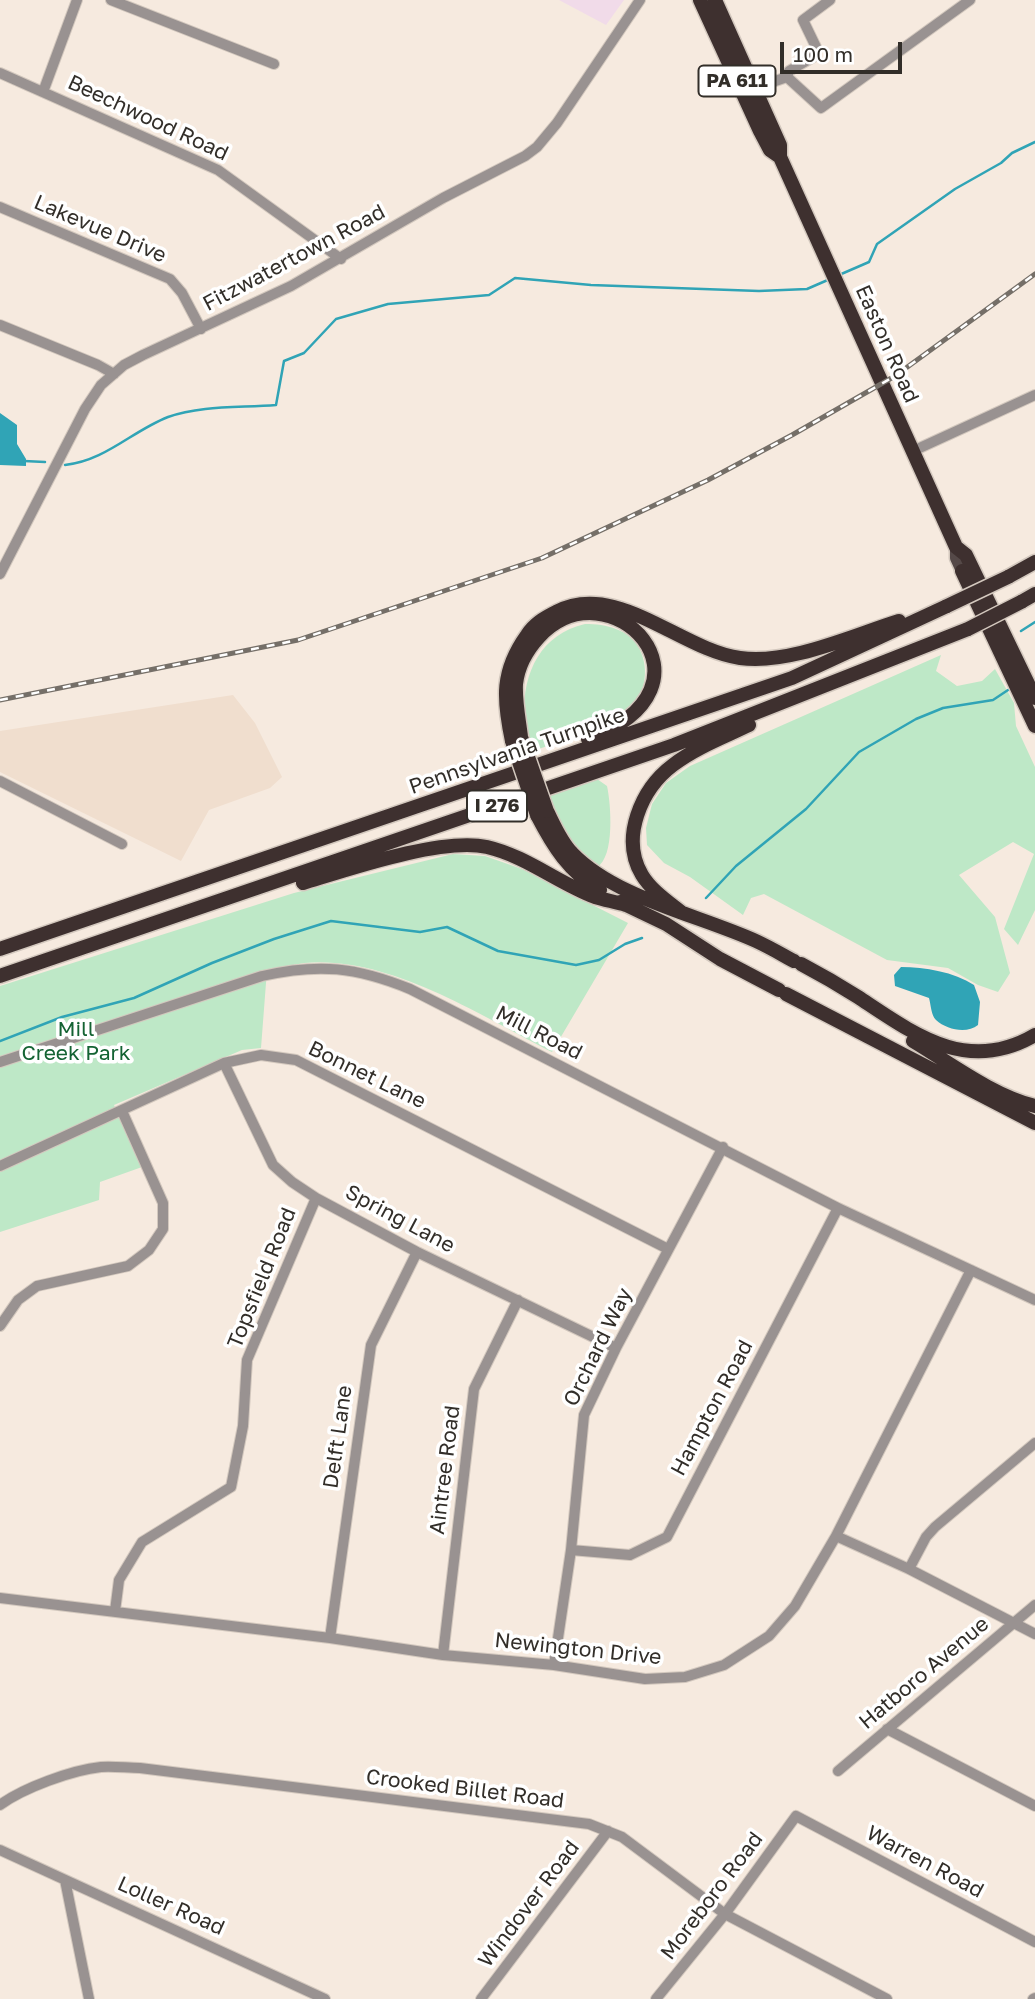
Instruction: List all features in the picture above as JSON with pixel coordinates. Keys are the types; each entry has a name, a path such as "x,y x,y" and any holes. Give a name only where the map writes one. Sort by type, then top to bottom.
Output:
{"highway":[{"name":"Easton Road","path":"700,0 760,131 770,150 780,157"},
{"name":"Easton Road","path":"715,0 780,145 780,157 956,547 966,555 1035,698"},
{"name":"Pennsylvania Turnpike","path":"0,949 792,678 1035,562"},
{"name":"Easton Road","path":"962,571 1035,725"},
{"name":"I 276","path":"0,976 674,746 968,629 1035,594"},
{"path":"947,606 785,657 761,659 721,653 615,607 587,603 560,610 532,629 512,660 505,690 506,716 556,849 572,870 585,881 666,924 720,959 1035,1123"},
{"path":"506,776 549,754 607,731 641,707 651,690 654,671 649,648 640,636 623,621 594,612 565,618 550,627 529,649 523,660 516,684 516,739"},
{"path":"681,912 648,884 634,855 635,824 649,790 676,762 832,684"},
{"path":"542,813 569,850 583,864 626,889 755,940 839,985 902,1027 944,1046 974,1052 1009,1048 1035,1035"},
{"path":"160,923 384,860 456,845 487,847 511,855 595,897 626,905"},
{"path":"902,1027 909,1039 998,1092 1035,1106"},
{"path":"1003,1106 1035,1114"}],"main road":[{"name":"Easton Road","path":"956,547 956,558 962,571"}],"street":[{"path":"43,92 77,0"},
{"path":"111,0 274,64"},
{"name":"Fitzwatertown Road","path":"0,574 85,408 114,374 143,355 250,307 341,259 443,198 525,156 537,147 557,123 640,0"},
{"path":"787,77 789,71 816,56 816,47 803,20 830,0"},
{"path":"787,77 821,108 970,0"},
{"name":"Beechwood Road","path":"0,73 218,170 341,259"},
{"path":"755,89 787,77"},
{"name":"Lakevue Drive","path":"0,207 170,279 182,293 201,329"},
{"path":"0,325 114,374"},
{"path":"912,451 1035,395"},
{"path":"0,781 122,844"},
{"name":"Mill Road","path":"0,1062 262,976 296,968 336,968 377,976 410,989 838,1208 1035,1300"},
{"name":"Bonnet Lane","path":"0,1166 224,1063 261,1055 296,1060 668,1249"},
{"name":"Spring Lane","path":"224,1063 273,1165 292,1182 316,1198 417,1252 616,1348"},
{"path":"0,1326 18,1300 37,1286 128,1266 149,1250 163,1229 163,1203 122,1111"},
{"name":"Orchard Way","path":"554,1665 570,1550 584,1415 616,1348 723,1147"},
{"name":"Topsfield Road","path":"115,1611 118,1580 142,1542 231,1487 243,1426 247,1360 316,1198"},
{"name":"Hampton Road","path":"570,1550 629,1555 667,1537 838,1208"},
{"name":"Delft Lane","path":"330,1638 371,1345 417,1252"},
{"name":"Newington Drive","path":"0,1598 330,1638 443,1655 554,1665 645,1679 685,1677 723,1665 769,1636 795,1606 836,1536 971,1270"},
{"name":"Aintree Road","path":"443,1655 474,1389 518,1300"},
{"path":"909,1569 926,1537 935,1527 1035,1444"},
{"path":"836,1536 909,1569 1035,1634"},
{"name":"Hatboro Avenue","path":"838,1771 1035,1605"},
{"path":"887,1729 1035,1806"},
{"name":"Crooked Billet Road","path":"0,1805 17,1793 86,1770 103,1767 140,1768 589,1824 622,1837 725,1914 887,1999"},
{"name":"Moreboro Road","path":"656,1999 725,1914 796,1816"},
{"name":"Warren Road","path":"796,1816 1035,1942"},
{"name":"Windover Road","path":"481,1999 608,1831"},
{"name":"Loller Road","path":"0,1850 325,1999"},
{"path":"65,1880 89,1999"}],"shaded area":[{"path":"559,0 624,0 606,25"},
{"path":"233,695 255,723 282,777 270,788 209,810 181,861 0,772 0,731"}],"green space":[{"path":"585,624 617,629 636,643 645,667 641,692 632,706 616,718 531,752 524,715 531,670 546,646 557,636"},
{"path":"941,655 936,671 957,686 982,681 995,669 1014,703 1016,726 1035,767 1035,910 1018,945 1004,929 1034,854 1013,842 959,875 995,917 1010,973 998,992 978,985 948,968 887,960 764,894 751,898 743,915 690,877 664,863 647,845 646,828 652,804 666,783 690,766"},
{"path":"597,779 607,786 610,817 607,853 597,867 578,852 543,796"},
{"name":"Mill Creek Park","path":"453,854 485,856 522,869 628,923 552,1052 464,1005 400,978 368,968 336,963 304,963 267,970 261,1048 242,1050 114,1105 142,1167 100,1182 99,1200 0,1232 0,986 294,893"}],"water":[{"path":"0,413 17,425 17,444 26,459 26,466 0,465"},
{"path":"901,967 939,971 974,985 980,1002 978,1025 963,1030 951,1028 936,1020 929,998 895,986 894,975"}],"waterway":[{"path":"839,275 869,262 877,244 955,189 1001,163 1012,153 1035,142"},
{"path":"65,465 93,458 155,423 181,413 276,405 284,361 304,353 336,319 388,304 489,295 515,278 591,285 759,291 807,289 830,279"},
{"path":"24,461 45,462"},
{"path":"1021,631 1035,622"},
{"path":"706,898 736,866 806,809 859,752 916,719 943,708 993,700 1008,690"},
{"path":"0,1041 62,1017 134,998 212,963 331,921 420,932 447,927 498,951 576,965 599,960 625,944 642,938"}],"railway":[{"path":"0,700 298,640 542,558 708,480 895,376 1035,274"}]}
